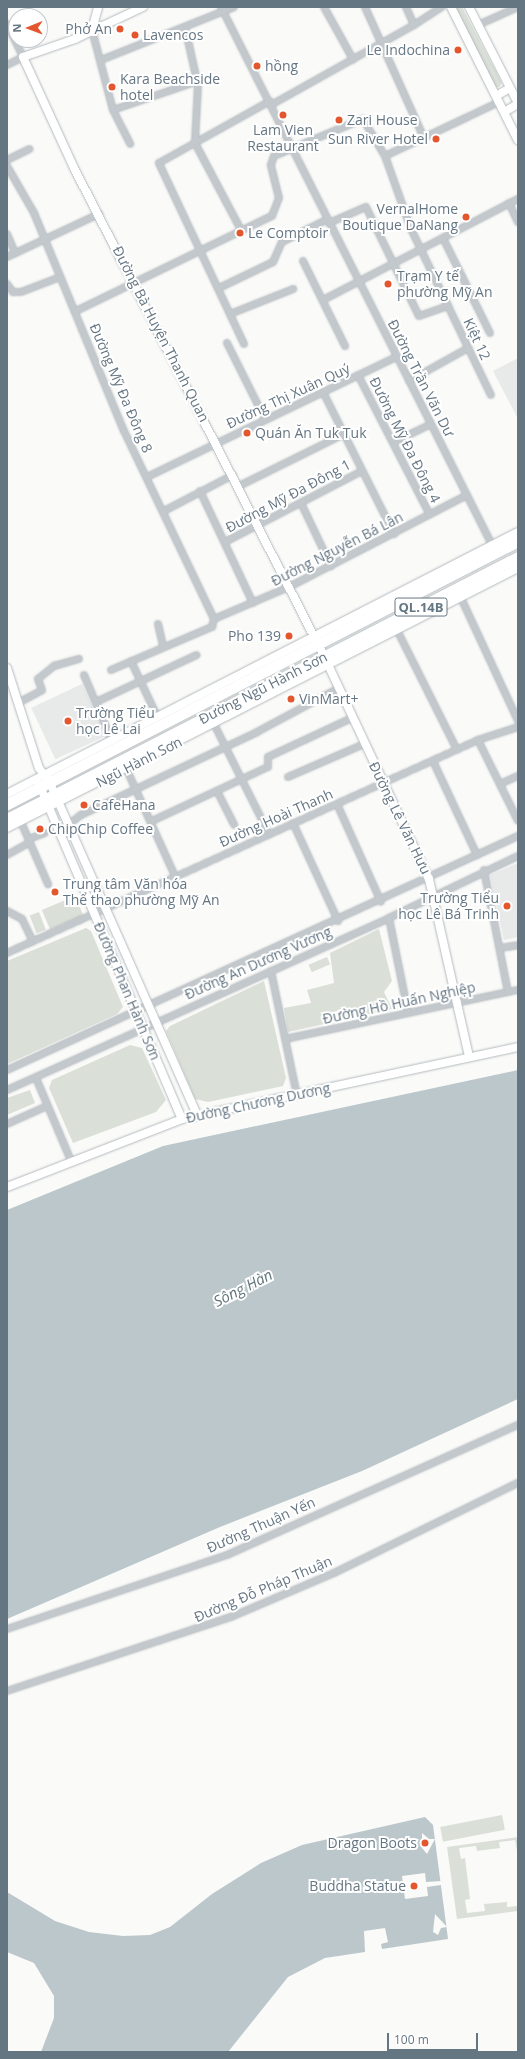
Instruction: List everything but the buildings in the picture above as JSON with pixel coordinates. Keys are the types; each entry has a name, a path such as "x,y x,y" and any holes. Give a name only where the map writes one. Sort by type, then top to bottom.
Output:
{"highway":[{"name":"Đường Ngũ Hành Sơn","path":"43,780 316,640 518,541"},
{"name":"Đường Ngũ Hành Sơn","path":"7,818 52,801 326,661 518,557"},
{"name":"QL.14B","path":"7,804 43,780"}],"street":[{"path":"98,7 92,30 113,110 130,144"},
{"path":"7,65 23,57 92,30 142,7"},
{"path":"101,60 185,27 222,9 234,7"},
{"path":"324,7 353,60"},
{"path":"365,7 382,41 424,138"},
{"path":"406,7 414,24"},
{"path":"244,344 159,162 353,60 382,41 442,7"},
{"path":"451,7 518,140"},
{"path":"469,7 517,100 504,112"},
{"path":"478,25 518,7"},
{"name":"Đường Trần Văn Dư","path":"222,9 271,103 328,221 492,545"},
{"name":"Đường Bà Huyện Thanh Quan","path":"7,24 99,214 239,486 316,640"},
{"path":"185,27 198,81 195,143 241,230"},
{"path":"113,110 198,81"},
{"path":"385,156 424,138 497,99 510,88"},
{"name":"Kiệt 12","path":"292,146 363,119 385,156 422,249 491,395"},
{"path":"76,311 201,251 276,210 279,198 271,160 292,146"},
{"path":"7,160 30,149"},
{"name":"Đường Mỹ Đa Đông 8","path":"7,166 45,239 60,277 76,311 124,431 164,511 214,620"},
{"path":"323,300 518,199"},
{"path":"509,203 518,222"},
{"path":"218,288 273,262 278,246 291,238 328,221 366,207 392,265 420,318 448,306"},
{"path":"7,257 99,214"},
{"path":"7,234 15,253"},
{"path":"443,238 490,333"},
{"path":"303,261 345,346"},
{"path":"8,288 22,292 60,277"},
{"path":"230,314 293,289"},
{"path":"227,344 265,419"},
{"path":"409,381 468,348"},
{"name":"Đường Thị Xuân Quý","path":"147,477 396,357"},
{"name":"Đường Mỹ Đa Đông 4","path":"358,375 394,442 430,515"},
{"path":"323,392 394,534"},
{"path":"394,442 431,424"},
{"path":"239,486 344,434"},
{"name":"Đường Mỹ Đa Đông 1","path":"225,542 259,526 362,471"},
{"path":"164,511 233,475"},
{"path":"200,491 253,603"},
{"name":"Đường Nguyễn Bá Lân","path":"214,620 289,587 332,566 467,495"},
{"path":"301,503 332,566"},
{"name":"Đường Ngũ Hành Sơn","path":"112,741 316,640 518,532"},
{"name":"Đường Ngũ Hành Sơn","path":"314,673 326,661 397,630 518,568"},
{"path":"461,598 518,721"},
{"path":"111,670 163,646 212,627 214,620"},
{"path":"158,624 163,646"},
{"path":"397,630 457,750"},
{"name":"Đường Lê Văn Hưu","path":"316,640 382,783 429,879 434,895 469,1057"},
{"path":"96,702 197,656"},
{"path":"18,703 42,690 38,679 54,666 79,659"},
{"path":"131,661 158,718"},
{"path":"7,668 43,780"},
{"name":"Ngũ Hành Sơn","path":"7,828 21,822 52,801 126,768 314,673"},
{"path":"7,794 43,780 112,741 84,675"},
{"path":"68,825 137,788 225,746 339,688"},
{"path":"152,821 268,767 268,757 352,718"},
{"path":"214,724 243,779 269,834"},
{"name":"Đường Hoài Thanh","path":"94,914 478,740 518,728"},
{"path":"478,740 518,821"},
{"path":"288,777 364,744"},
{"path":"433,761 477,855"},
{"path":"126,768 152,821 175,876"},
{"path":"500,784 518,776"},
{"name":"Đường Phan Hành Sơn","path":"43,780 94,914 134,1011 182,1119"},
{"path":"218,791 234,825"},
{"name":"Đường Phan Hành Sơn","path":"52,801 68,825 197,1115"},
{"path":"337,804 381,902"},
{"path":"21,822 48,884"},
{"path":"293,823 338,921"},
{"path":"7,855 44,833"},
{"name":"Đường An Dương Vương","path":"7,1070 147,1005 381,902 518,836"},
{"name":"Đường An Dương Vương","path":"7,1090 389,918 484,870 518,856"},
{"path":"484,870 508,992"},
{"path":"7,912 22,919 33,942"},
{"path":"7,953 94,914"},
{"path":"389,918 408,1012"},
{"path":"500,948 518,945"},
{"path":"270,971 297,1095"},
{"name":"Đường Hồ Huấn Nghiệp","path":"285,1039 518,990"},
{"name":"Đường Chương Dương","path":"7,1187 182,1119 518,1047"},
{"path":"36,1078 71,1161"},
{"path":"7,1124 47,1106"},
{"name":"Đường Thuận Yến","path":"7,1629 227,1555 518,1425"},
{"name":"Đường Đỗ Pháp Thuận","path":"7,1691 231,1617 334,1573 518,1483"}],"shaded area":[{"path":"454,7 462,7 502,83 499,87 496,87"},
{"path":"518,358 518,419 493,371"},
{"name":"Trường Tiểu học Lê Lai","path":"82,684 106,736 55,759 31,708"},
{"name":"Trường Tiểu học Lê Bá Trinh","path":"518,863 518,937 504,940 490,875"},
{"path":"75,896 83,915 50,929 42,910"},
{"path":"39,912 46,930 36,933 30,916"},
{"path":"86,928 91,931 123,1007 117,1014 7,1064 7,961"},
{"path":"379,929 392,981 384,992 392,1009 288,1032 284,1008 311,1003 307,990 334,983 330,953"},
{"path":"327,957 330,964 312,972 309,965"},
{"path":"264,981 286,1078 283,1086 208,1102 195,1099 166,1031 170,1026"},
{"path":"130,1045 142,1048 166,1100 156,1112 73,1143 49,1088 52,1080"},
{"path":"30,1090 35,1103 7,1115 7,1098"},
{"path":"502,1815 505,1830 443,1842 440,1827"},
{"path":"518,1837 518,1855 515,1840 499,1842 500,1848 477,1851 476,1846 459,1848 461,1859 465,1858 470,1899 465,1900 467,1913 485,1911 484,1904 507,1902 507,1907 518,1906 518,1911 457,1919 447,1847"}],"water":[{"name":"Sông Hàn","path":"518,1070 518,1399 362,1471 220,1527 7,1619 7,1210 163,1146"},
{"path":"425,1817 433,1825 448,1939 382,1949 381,1944 388,1942 385,1928 364,1931 365,1952 325,1958 288,1977 228,2052 41,2052 54,2018 54,1996 34,1963 7,1952 7,1892 55,1921 89,1932 123,1936 150,1935 170,1927 212,1894 261,1863 302,1845"}],"pier":[{"path":"422,1833 429,1839 435,1839 427,1854 422,1848"},
{"path":"425,1873 426,1882 441,1881 441,1885 427,1887 428,1896 405,1899 402,1876"},
{"path":"435,1914 447,1927 441,1928 438,1935 433,1932"}],"place":[{"name":"Phở An","path":"120,29"},
{"name":"Lavencos","path":"135,35"},
{"name":"Le Indochina","path":"458,50"},
{"name":"hồng","path":"257,66"},
{"name":"Kara Beachside hotel","path":"112,87"},
{"name":"Lam Vien Restaurant","path":"283,115"},
{"name":"Zari House","path":"339,120"},
{"name":"Sun River Hotel","path":"436,139"},
{"name":"VernalHome Boutique DaNang","path":"466,217"},
{"name":"Le Comptoir","path":"240,233"},
{"name":"Trạm Y tế phường Mỹ An","path":"388,284"},
{"name":"Quán Ăn Tuk Tuk","path":"247,433"},
{"name":"Pho 139","path":"289,636"},
{"name":"VinMart+","path":"291,699"},
{"name":"Trường Tiểu học Lê Lai","path":"68,721"},
{"name":"CafeHana","path":"84,805"},
{"name":"ChipChip Coffee","path":"40,829"},
{"name":"Trung tâm Văn hóa Thể thao phường Mỹ An","path":"55,892"},
{"name":"Trường Tiểu học Lê Bá Trinh","path":"507,906"},
{"name":"Dragon Boots","path":"425,1843"},
{"name":"Buddha Statue","path":"414,1886"}]}
